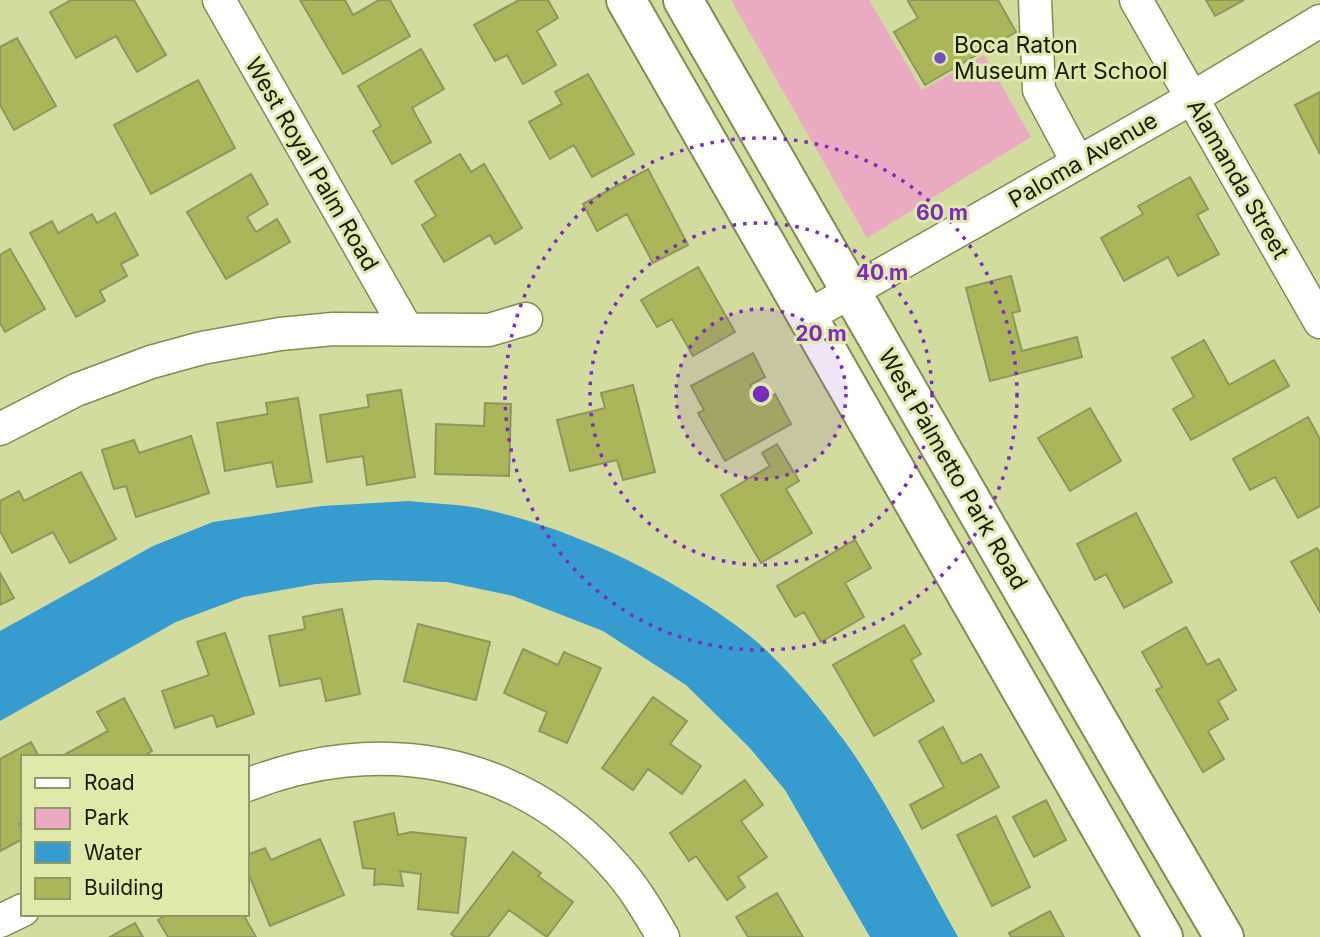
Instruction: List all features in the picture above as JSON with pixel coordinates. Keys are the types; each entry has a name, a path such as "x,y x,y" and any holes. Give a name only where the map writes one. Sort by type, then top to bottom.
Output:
{"main road":[{"path":"626,0 1163,937"},
{"name":"West Palmetto Park Road","path":"683,0 1224,937"}],"street":[{"name":"West Royal Palm Road","path":"219,0 406,328"},
{"path":"1035,0 1039,90 1077,163"},
{"name":"Alamanda Street","path":"1136,0 1320,322"},
{"name":"Paloma Avenue","path":"808,316 1320,21"},
{"path":"0,429 76,390 151,362 202,348 280,334 333,329 489,330 526,319"},
{"path":"248,785 316,763 383,757 440,764 494,780 546,807 592,842 631,885 663,937"},
{"path":"0,921 21,911"}],"green space":[{"path":"731,0 869,0 922,90 984,55 1031,137 867,238"}],"water":[{"path":"409,501 483,509 587,542 687,592 746,633 798,683 843,739 889,811 958,937 870,937 785,790 749,747 686,685 603,631 513,596 447,582 376,580 316,584 243,597 176,622 0,721 0,631 153,546 213,522 322,506"}],"building":[{"path":"71,0 134,0 166,55 137,72 116,36 76,58 50,12"},
{"path":"300,0 345,0 353,15 379,0 390,0 410,36 343,74"},
{"path":"519,0 548,0 558,18 537,31 556,65 523,84 507,55 495,61 474,25"},
{"name":"Boca Raton Museum Art School","path":"998,0 1016,32 925,85 894,32 918,18 908,1"},
{"path":"1206,0 1244,0 1215,16"},
{"path":"17,38 56,106 14,130 0,105 0,47"},
{"path":"421,49 444,89 412,108 431,142 392,164 373,131 381,126 358,86"},
{"path":"588,74 634,154 592,177 574,145 550,159 529,122 562,104 555,92"},
{"path":"198,80 235,148 151,194 114,125"},
{"path":"1320,92 1320,154 1295,105"},
{"path":"460,154 471,172 484,164 522,228 495,244 490,235 444,262 422,225 436,216 415,181"},
{"path":"648,169 688,245 653,263 627,214 597,231 583,204"},
{"path":"251,174 268,204 247,217 256,232 277,219 290,242 226,279 187,212"},
{"path":"1190,177 1208,209 1197,215 1219,254 1178,276 1168,257 1124,281 1101,238 1143,214 1138,206"},
{"path":"115,213 138,255 121,264 127,276 100,291 105,301 76,317 30,233 52,221 58,233 92,214 97,223"},
{"path":"10,249 45,309 5,332 0,323 0,255"},
{"path":"698,267 735,332 693,356 672,319 657,327 641,300"},
{"path":"1011,276 1020,311 1012,313 1022,351 1077,337 1082,357 990,381 966,288"},
{"path":"1204,340 1229,385 1274,360 1289,386 1191,440 1173,409 1194,397 1172,358"},
{"path":"753,353 765,377 750,385 760,403 775,394 791,424 725,461 698,413 704,410 691,386"},
{"path":"633,385 655,472 623,480 617,460 570,471 557,420 605,408 601,393"},
{"path":"401,390 415,477 367,485 363,456 327,462 320,415 369,407 367,395"},
{"path":"298,398 312,482 277,487 272,462 225,471 217,423 268,414 266,403"},
{"path":"485,403 511,404 509,476 435,474 436,424 484,426"},
{"path":"1090,408 1121,461 1070,491 1038,438"},
{"path":"1308,417 1320,439 1320,506 1298,518 1275,477 1250,490 1233,459"},
{"path":"191,436 209,493 136,517 126,486 114,489 102,450 134,440 139,453"},
{"path":"777,444 799,481 786,489 812,533 761,563 721,495 770,466 762,453"},
{"path":"81,472 116,539 70,563 53,532 12,553 0,531 0,501 19,491 24,501"},
{"path":"1136,513 1172,582 1124,608 1106,574 1095,580 1077,544"},
{"path":"855,540 871,568 845,583 864,617 821,642 804,612 795,617 777,586"},
{"path":"1317,548 1320,553 1320,612 1291,562"},
{"path":"0,573 14,598 0,605"},
{"path":"342,609 360,694 326,701 321,678 280,686 269,636 305,629 303,617"},
{"path":"418,624 490,642 476,700 404,681"},
{"path":"904,625 921,654 911,660 934,701 874,736 833,665"},
{"path":"1186,627 1207,665 1219,659 1236,690 1218,701 1228,719 1208,731 1224,759 1203,772 1156,690 1162,687 1142,652"},
{"path":"225,633 254,714 217,727 213,715 175,728 162,691 209,675 197,642"},
{"path":"523,649 558,665 564,652 601,668 567,743 539,731 547,712 504,693"},
{"path":"653,697 687,721 670,744 701,766 682,794 648,769 633,790 602,768"},
{"path":"124,698 152,751 145,755 64,755 108,731 97,712"},
{"path":"943,727 962,764 981,754 999,787 922,829 910,805 944,787 919,741"},
{"path":"31,742 38,755 21,755 21,840 0,851 0,759"},
{"path":"745,780 763,805 741,821 767,857 738,877 745,887 727,900 696,856 689,861 670,833"},
{"path":"1046,800 1066,840 1034,857 1013,817"},
{"path":"394,813 398,835 411,832 466,838 458,913 418,909 421,874 400,871 403,886 374,885 375,869 363,868 354,822"},
{"path":"996,816 1030,887 992,906 957,835"},
{"path":"320,839 344,895 270,926 248,872 248,855 265,848 271,860"},
{"path":"513,852 541,873 538,876 573,902 547,937 509,910 488,937 455,937 451,934"},
{"path":"777,893 803,937 748,937 736,917"},
{"path":"1050,911 1064,937 1011,937 1009,933"},
{"path":"165,916 244,916 256,937 168,937 158,920"},
{"path":"135,923 143,937 110,937"}],"place":[{"name":"Boca Raton Museum Art School","path":"940,58"}]}
